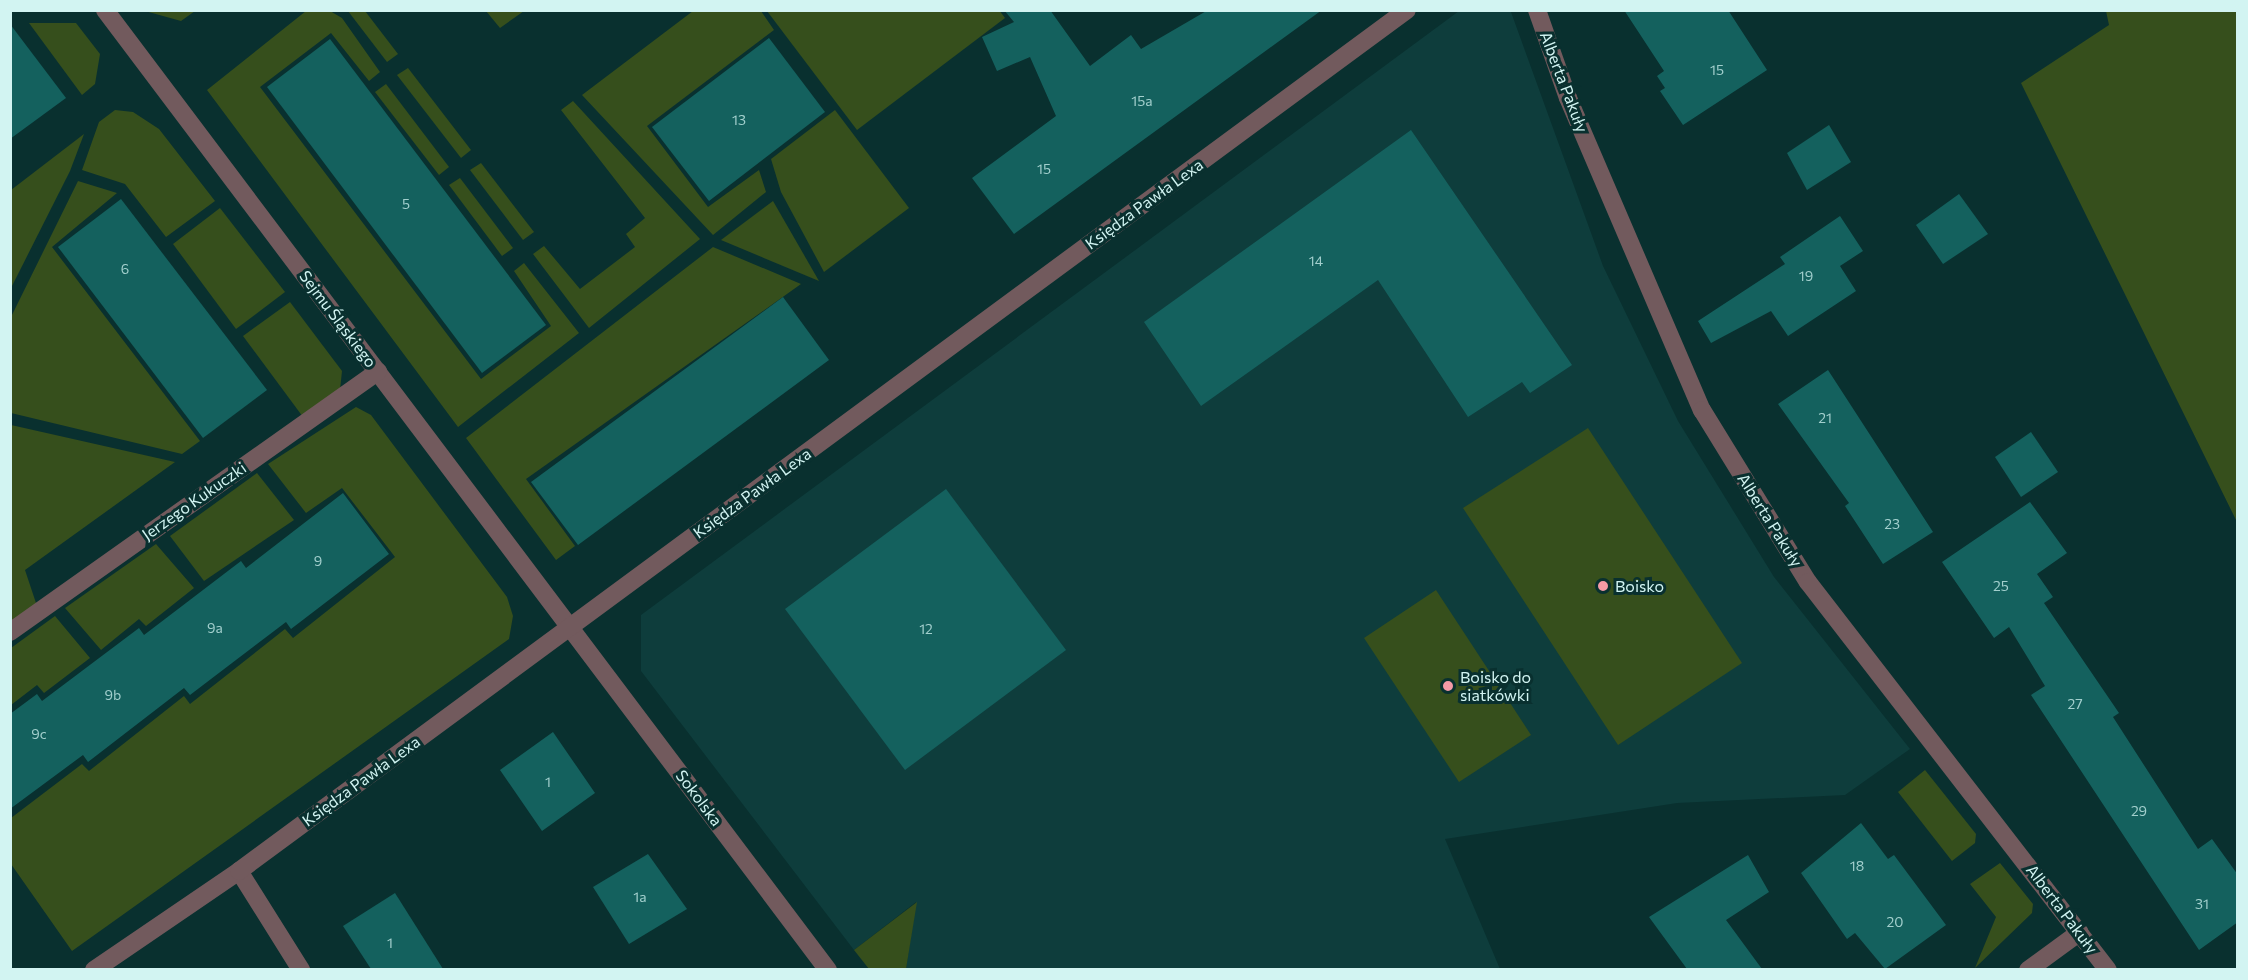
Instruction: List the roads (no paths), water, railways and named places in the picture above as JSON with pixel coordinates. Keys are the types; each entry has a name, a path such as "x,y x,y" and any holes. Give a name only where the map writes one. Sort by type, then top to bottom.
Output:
{"street":[{"name":"Sejmu Śląskiego","path":"105,10 571,627"},
{"name":"Księdza Pawła Lexa","path":"94,969 239,871 1407,10"},
{"name":"Alberta Pakuły","path":"1537,10 1568,98 1702,410 1808,582 2108,969"},
{"name":"Jerzego Kukuczki","path":"10,632 378,371"},
{"name":"Sokolska","path":"571,627 828,969"},
{"path":"239,871 301,969"},
{"path":"2028,969 2080,932"}],"place":[{"name":"Boisko","path":"1603,586"},
{"name":"Boisko do siatkówki","path":"1448,686"}]}
